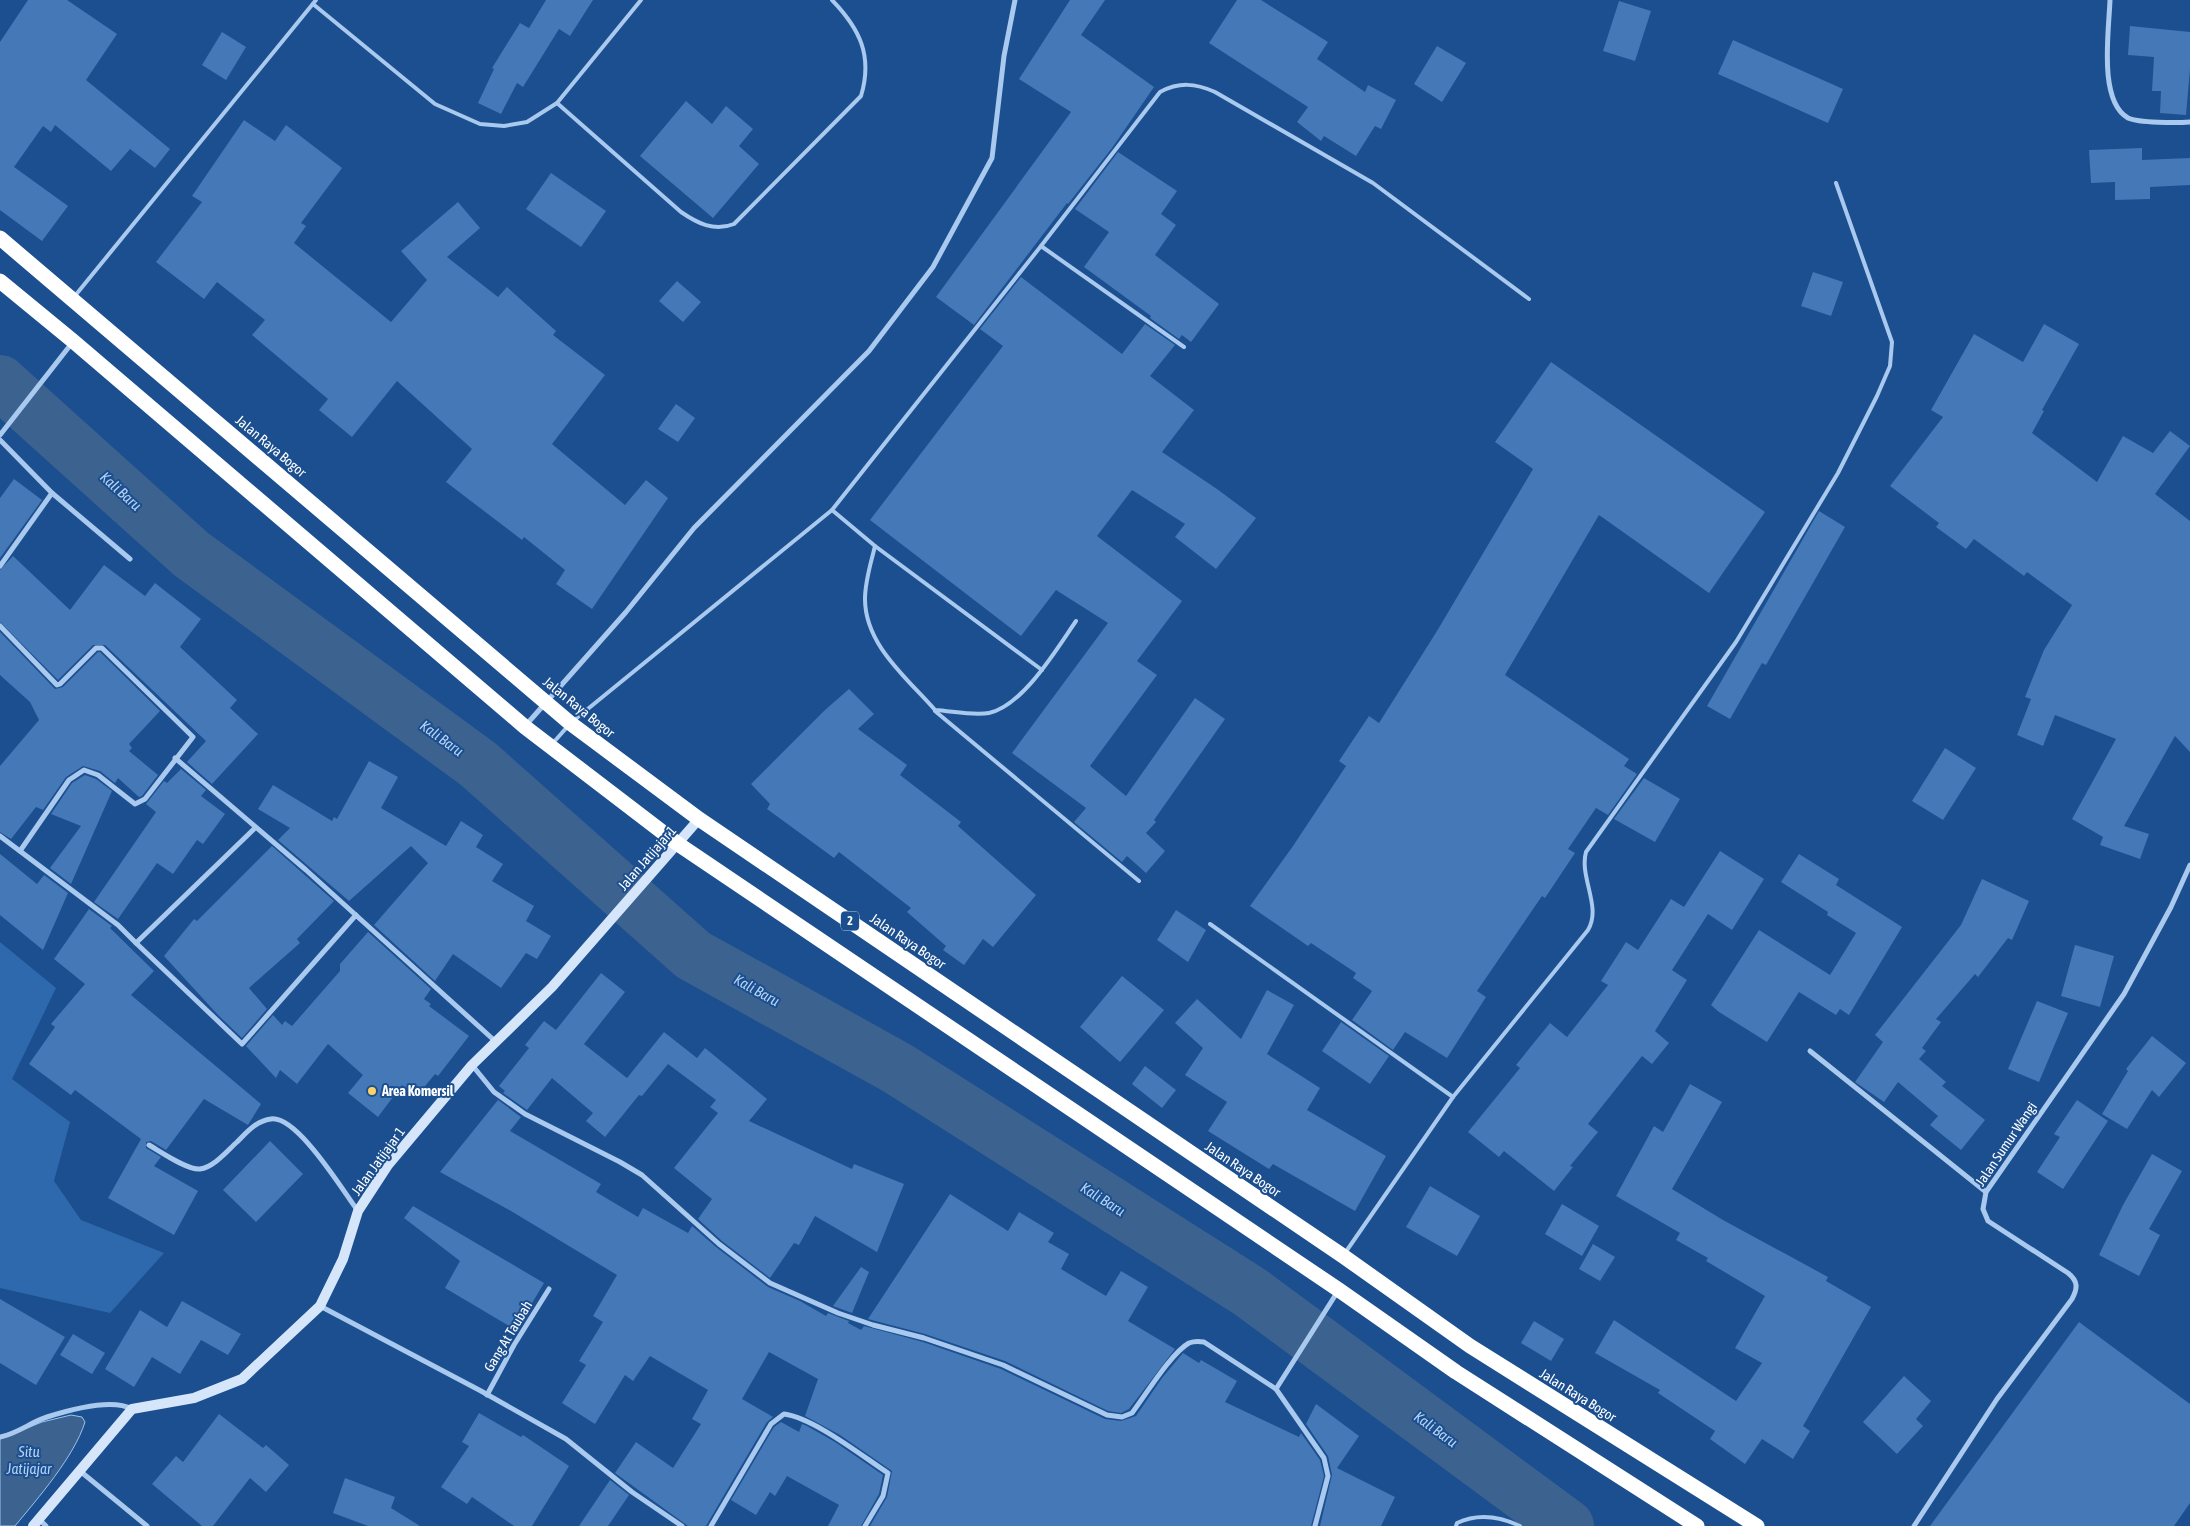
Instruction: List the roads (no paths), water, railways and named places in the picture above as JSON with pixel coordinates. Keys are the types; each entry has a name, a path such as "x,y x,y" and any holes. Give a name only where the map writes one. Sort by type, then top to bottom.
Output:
{"highway":[{"name":"Jalan Raya Bogor","path":"0,238 570,723 699,818 1343,1256 1470,1346 1757,1526"},
{"name":"2","path":"0,282 73,341 525,727 678,844 1339,1290 1456,1372 1697,1526"}],"street":[{"path":"525,727 626,612 694,528 869,351 933,267 992,158 1004,56 1015,0"},
{"path":"2110,0 2108,84 2117,106 2129,118 2168,123 2190,122"},
{"path":"0,434 42,384 73,341"},
{"path":"0,440 52,493 130,559"},
{"path":"0,566 52,493"},
{"path":"0,626 57,685 96,648 102,648 193,737 145,799 135,804 98,775 84,770 69,780 20,851"},
{"path":"175,758 356,916 495,1041"},
{"name":"Jalan Jatijajar 1","path":"132,1409 194,1398 242,1379 320,1306 343,1259 358,1211 388,1165 472,1065 552,987 699,818"},
{"path":"136,943 255,828"},
{"path":"0,836 118,925 242,1044 356,916"},
{"name":"Jalan Sumur Wangi","path":"1914,1526 1998,1399 2077,1290 2074,1278 2068,1273 1988,1221 1983,1209 1986,1192 2124,994 2171,907 2190,865"},
{"path":"1810,1051 1986,1192"},
{"path":"472,1065 494,1092 525,1114 642,1175 719,1244 770,1283 838,1313 873,1325 924,1338 1003,1365 1115,1417 1132,1413 1175,1356 1187,1344 1196,1341 1204,1342 1276,1389 1324,1458 1328,1476 1315,1526"},
{"path":"149,1145 186,1166 200,1169 213,1164 257,1123 273,1119 289,1125 304,1137 358,1211"},
{"name":"Gang At Taubah","path":"487,1395 514,1345 549,1289"},
{"path":"1276,1389 1339,1290"},
{"path":"320,1306 566,1439 632,1492 682,1526"},
{"path":"0,1436 47,1417 98,1405 123,1404 132,1409 79,1471 39,1523"},
{"path":"711,1526 771,1424 784,1414 795,1416 818,1428 888,1473 882,1496 865,1526"},
{"path":"79,1471 147,1526"}],"lane":[{"path":"73,299 314,2 434,104 480,124 504,126 527,122 557,103 641,0"},
{"path":"557,103 681,212 707,225 727,226 734,224 860,96 866,79 866,66 861,42 850,18 832,0"},
{"path":"550,747 570,723 832,510 1160,92 1176,85 1194,84 1215,92 1373,183 1528,299"},
{"path":"1343,1256 1453,1097 1590,927 1593,917 1585,855 1736,642 1838,473 1887,374 1890,366 1892,342 1836,184"},
{"path":"1041,246 1184,347"},
{"path":"832,510 875,546 1042,670"},
{"path":"875,546 866,584 865,599 871,632 880,647 935,710 1139,881"},
{"path":"935,710 990,713 1003,706 1027,688 1076,621"},
{"path":"1210,924 1453,1097"},
{"path":"1456,1526 1457,1523 1468,1518 1489,1516 1520,1526"}],"water":[{"name":"Situ Jatijajar","path":"71,1415 82,1417 85,1422 73,1449 44,1490 15,1526 0,1526 0,1439 42,1422"}],"waterway":[{"name":"Kali Baru","path":"0,382 191,554 478,764 693,955 897,1068 1250,1292 1567,1526"}],"place":[{"name":"Area Komersil","path":"372,1091"}]}
